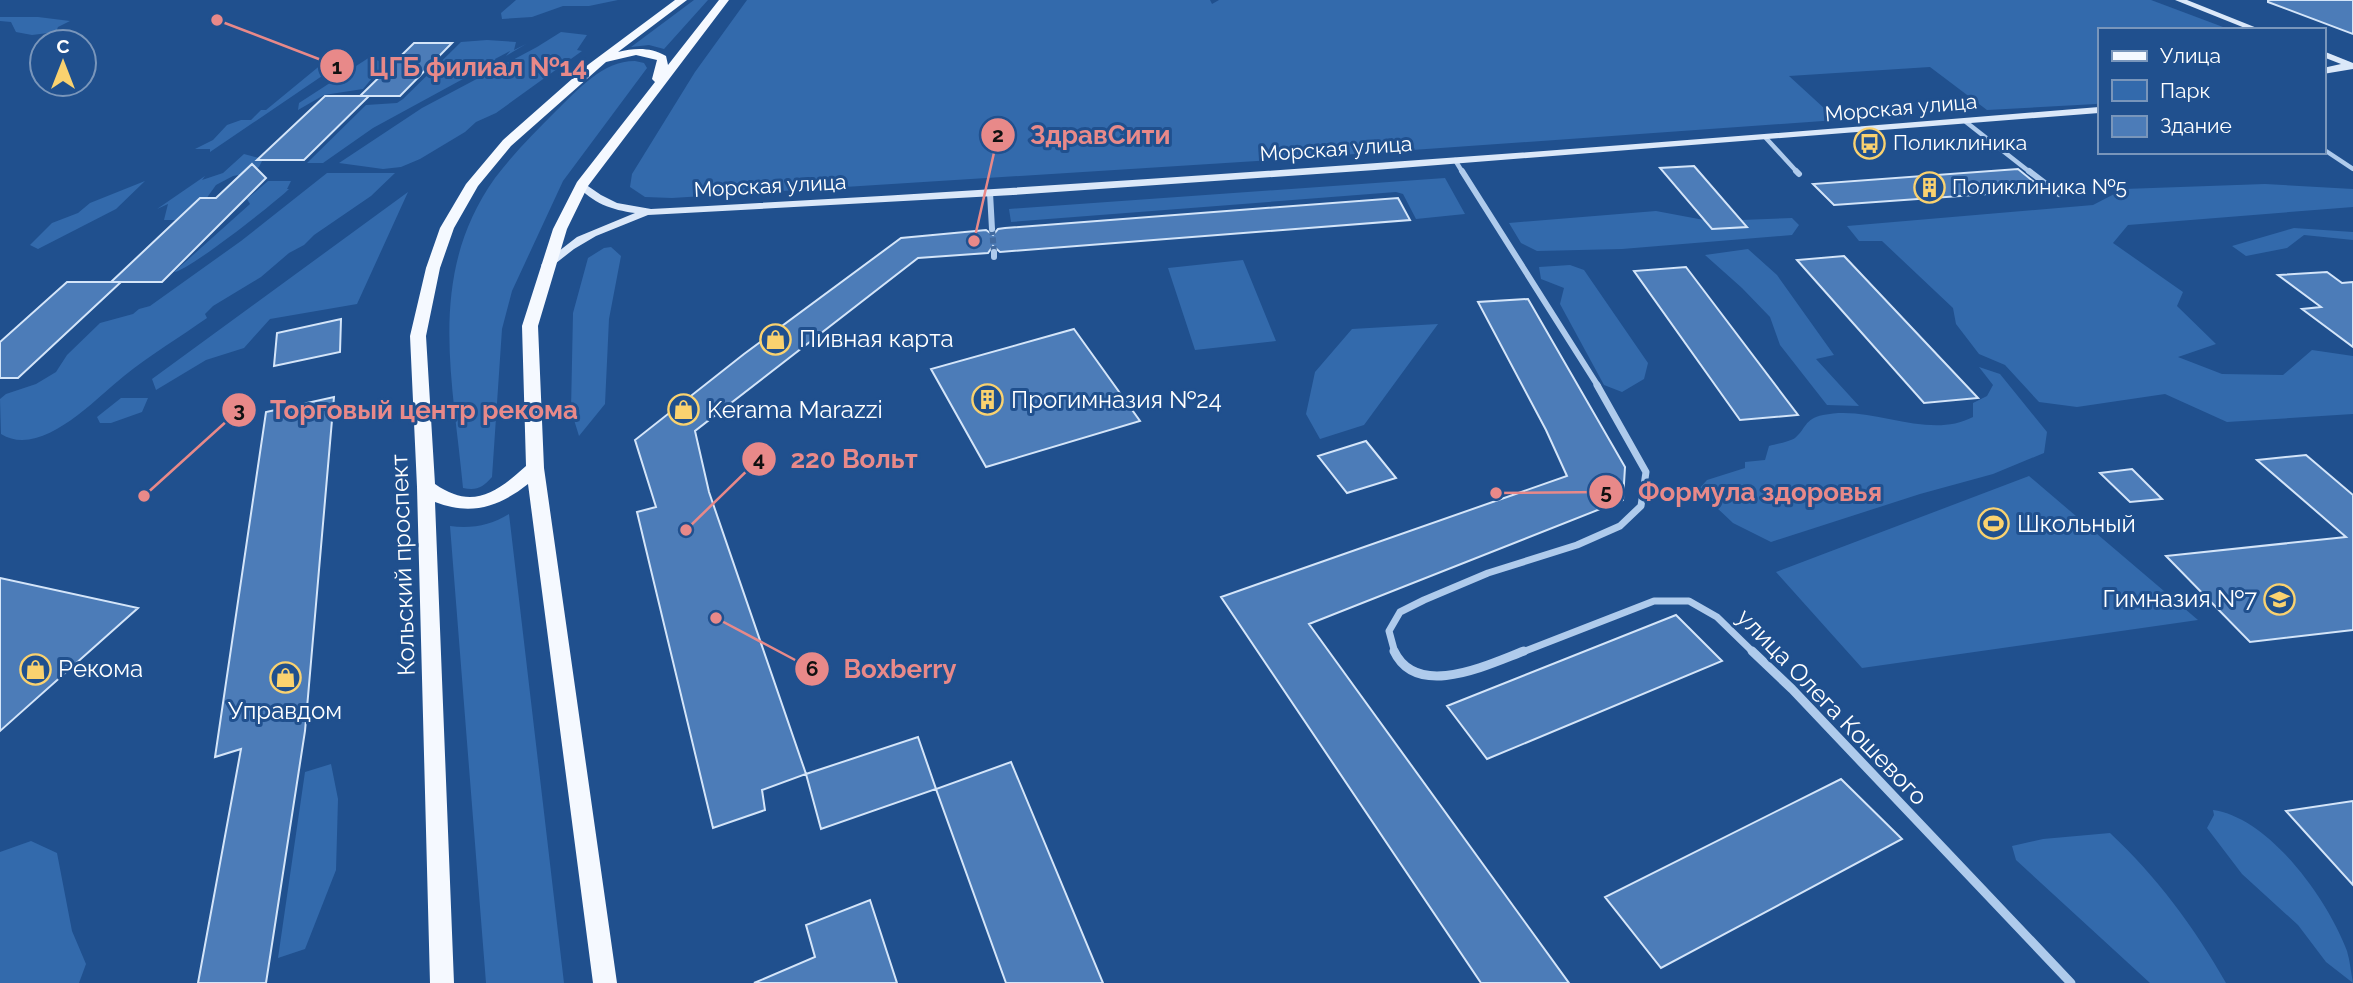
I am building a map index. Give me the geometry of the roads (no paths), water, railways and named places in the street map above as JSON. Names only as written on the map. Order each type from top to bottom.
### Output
[{"type":"main road","name":"Кольский проспект","points":[[442,983],[426,487],[418,336],[433,268],[447,228],[472,184],[507,143],[593,66],[682,0]]},
{"type":"main road","points":[[605,983],[534,468],[530,326],[560,229],[582,185],[656,85],[724,0]]},
{"type":"main road","points":[[593,66],[622,55],[655,53],[662,58],[663,64],[656,85]]},
{"type":"main road","points":[[426,487],[439,498],[453,504],[470,505],[495,499],[517,485],[534,468]]},
{"type":"street","points":[[2179,0],[2253,28]]},
{"type":"street","points":[[2325,55],[2352,65]]},
{"type":"street","points":[[2325,71],[2352,65]]},
{"type":"street","name":"Морская улица","points":[[582,185],[596,200],[621,209],[651,212],[990,193],[2098,110]]},
{"type":"street","points":[[1966,121],[2059,194]]},
{"type":"street","points":[[1765,137],[1798,174]]},
{"type":"street","points":[[2325,150],[2353,169]]},
{"type":"street","name":"улица Олега Кошевого","points":[[1455,160],[1520,259],[1628,436],[1646,472],[1641,506],[1620,526],[1577,545],[1488,573],[1400,612],[1389,631],[1397,657],[1419,675],[1449,676],[1478,670],[1654,601],[1689,601],[1717,617],[1792,689],[2071,983]]},
{"type":"street","points":[[990,193],[992,229]]},
{"type":"street","points":[[547,265],[576,240],[595,230],[651,212]]},
{"type":"tunnel","points":[[992,229],[994,252]]},
{"type":"place","name":"ЦГБ филиал №14","points":[[217,20]]},
{"type":"place","name":"Поликлиника","points":[[1870,143]]},
{"type":"place","name":"Поликлиника №5","points":[[1929,187]]},
{"type":"place","name":"ЗдравСити","points":[[974,241]]},
{"type":"place","name":"Пивная карта","points":[[776,339]]},
{"type":"place","name":"Прогимназия №24","points":[[988,400]]},
{"type":"place","name":"Kerama Marazzi","points":[[684,410]]},
{"type":"place","name":"Формула здоровья","points":[[1496,493]]},
{"type":"place","name":"Торговый центр рекома","points":[[144,496]]},
{"type":"place","name":"Школьный","points":[[1994,524]]},
{"type":"place","name":"220 Вольт","points":[[686,530]]},
{"type":"place","name":"Гимназия №7","points":[[2280,599]]},
{"type":"place","name":"Boxberry","points":[[716,618]]},
{"type":"place","name":"Рекома","points":[[35,669]]},
{"type":"place","name":"Управдом","points":[[285,677]]}]
